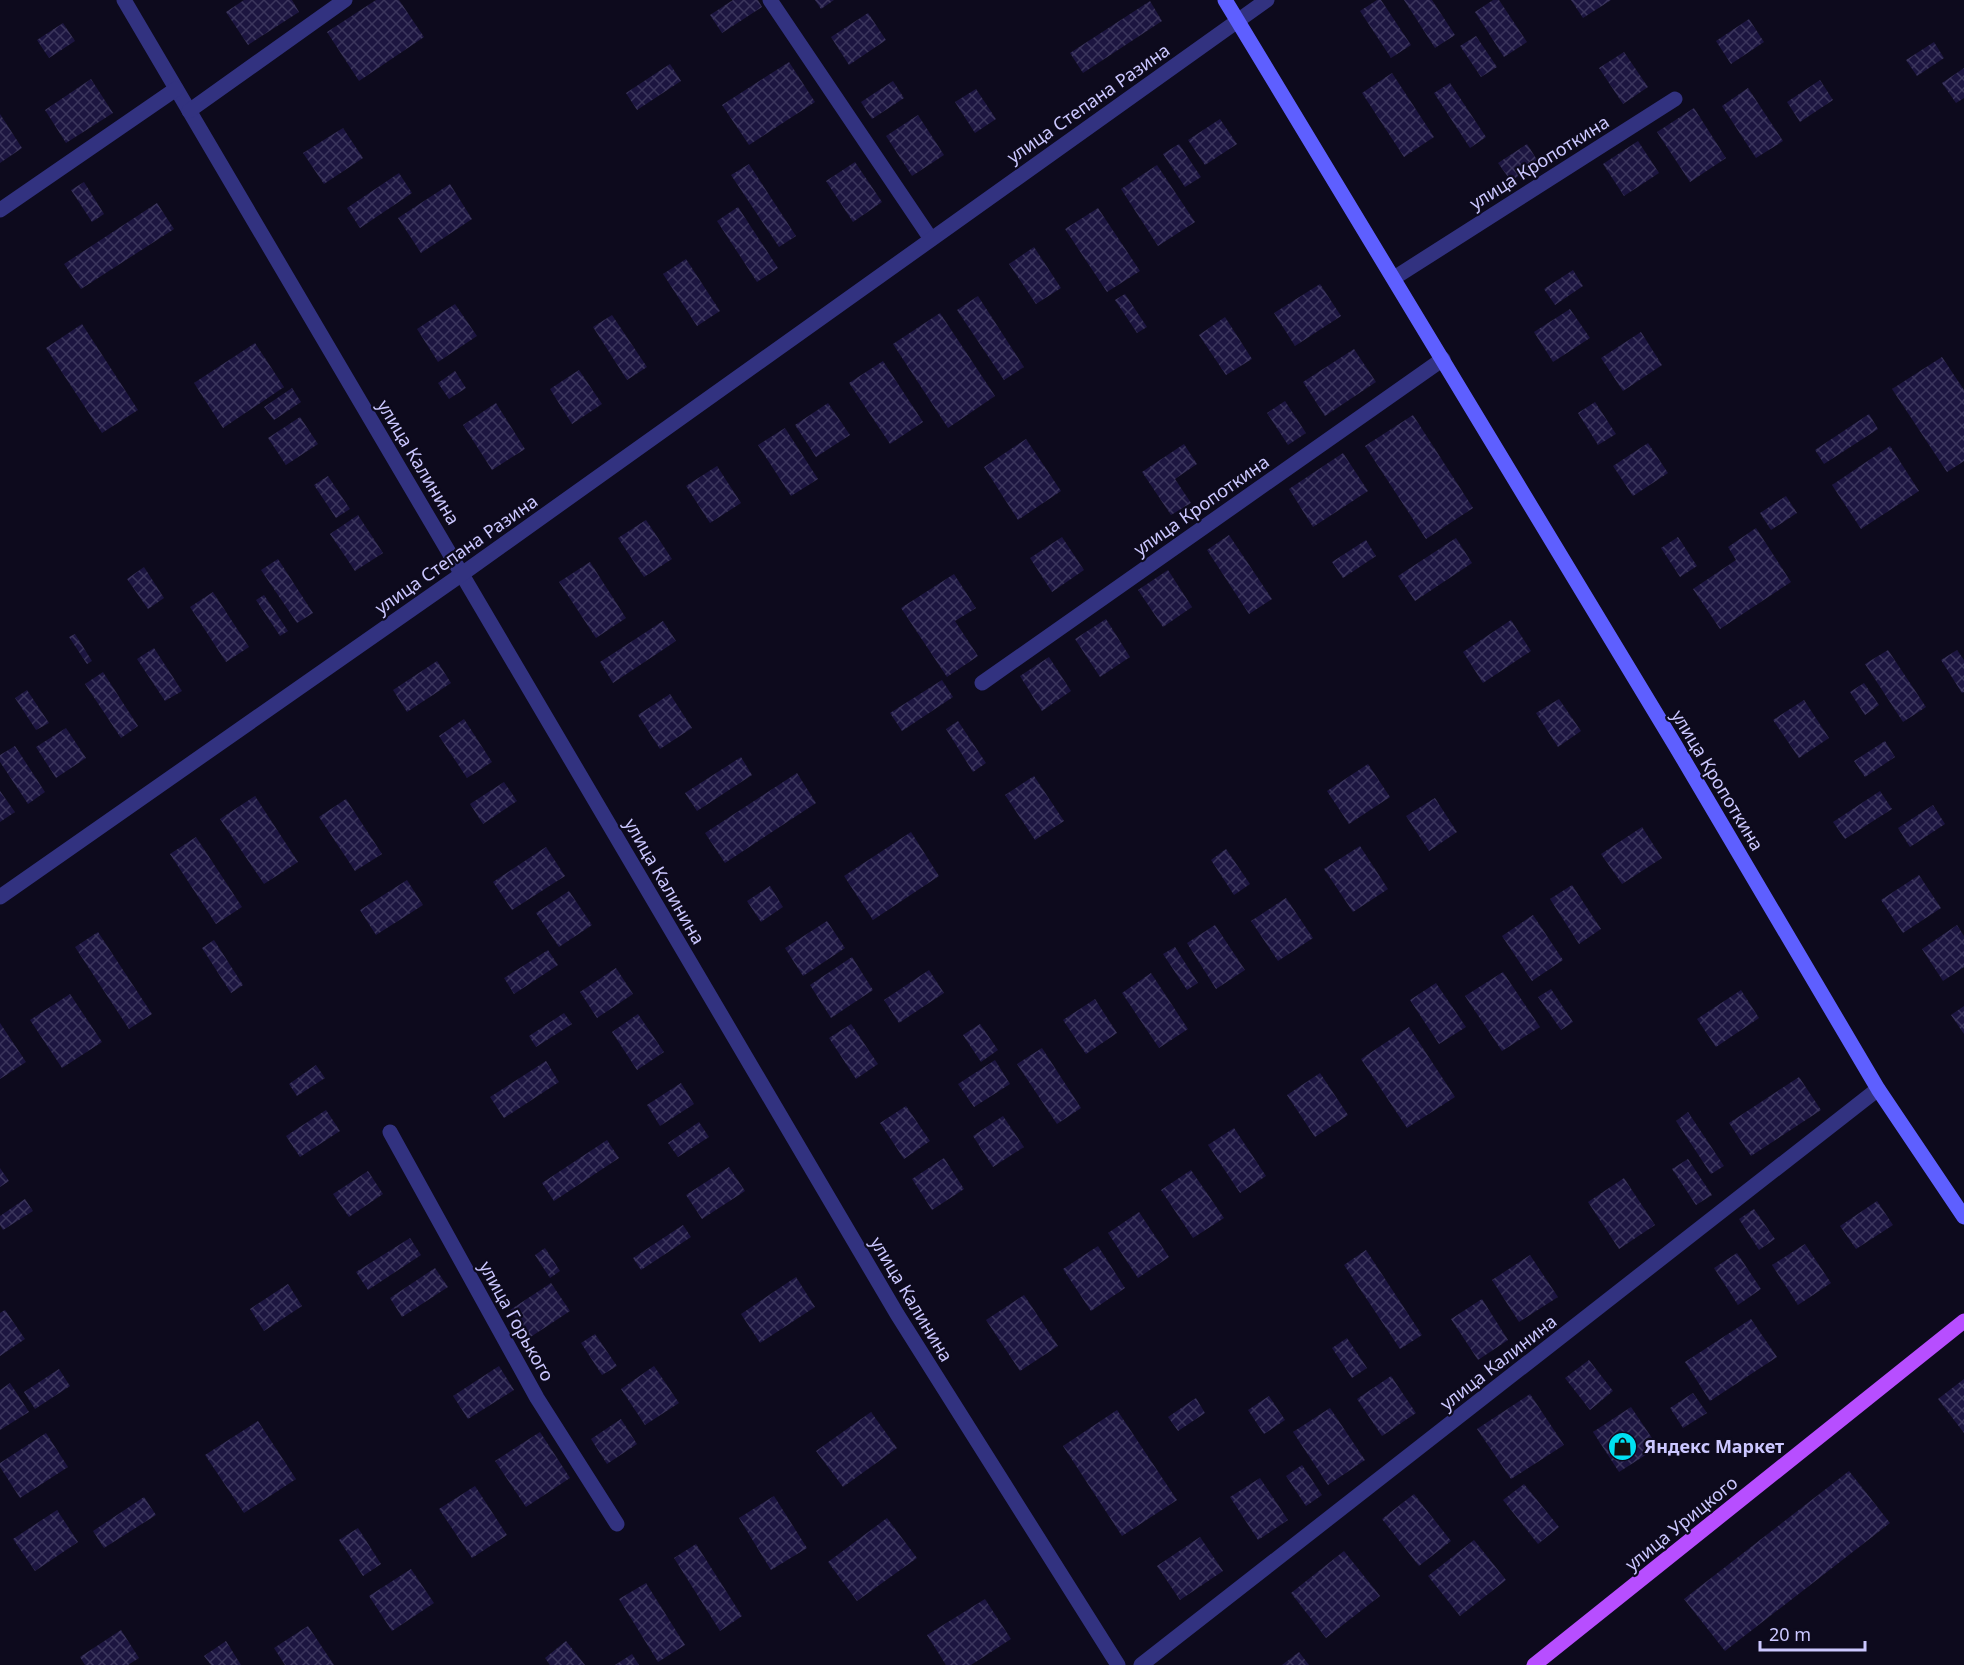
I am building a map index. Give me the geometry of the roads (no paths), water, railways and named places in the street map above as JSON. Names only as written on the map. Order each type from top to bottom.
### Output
[{"type":"main road","name":"улица Кропоткина","points":[[1225,0],[1675,745],[1878,1089],[1964,1217]]},
{"type":"main road","name":"улица Урицкого","points":[[1534,1665],[1964,1321]]},
{"type":"street","name":"улица Калинина","points":[[124,0],[897,1314],[1118,1665]]},
{"type":"street","points":[[189,111],[345,0]]},
{"type":"street","points":[[770,0],[931,239]]},
{"type":"street","name":"улица Степана Разина","points":[[0,897],[462,574],[1267,0]]},
{"type":"street","points":[[0,210],[176,89]]},
{"type":"street","name":"улица Кропоткина","points":[[1394,278],[1676,99]]},
{"type":"street","name":"улица Кропоткина","points":[[982,683],[1443,359]]},
{"type":"street","name":"улица Калинина","points":[[1142,1665],[1878,1089]]},
{"type":"street","name":"улица Горького","points":[[390,1132],[537,1398],[617,1524]]},
{"type":"place","name":"Яндекс Маркет","points":[[1623,1446]]}]
